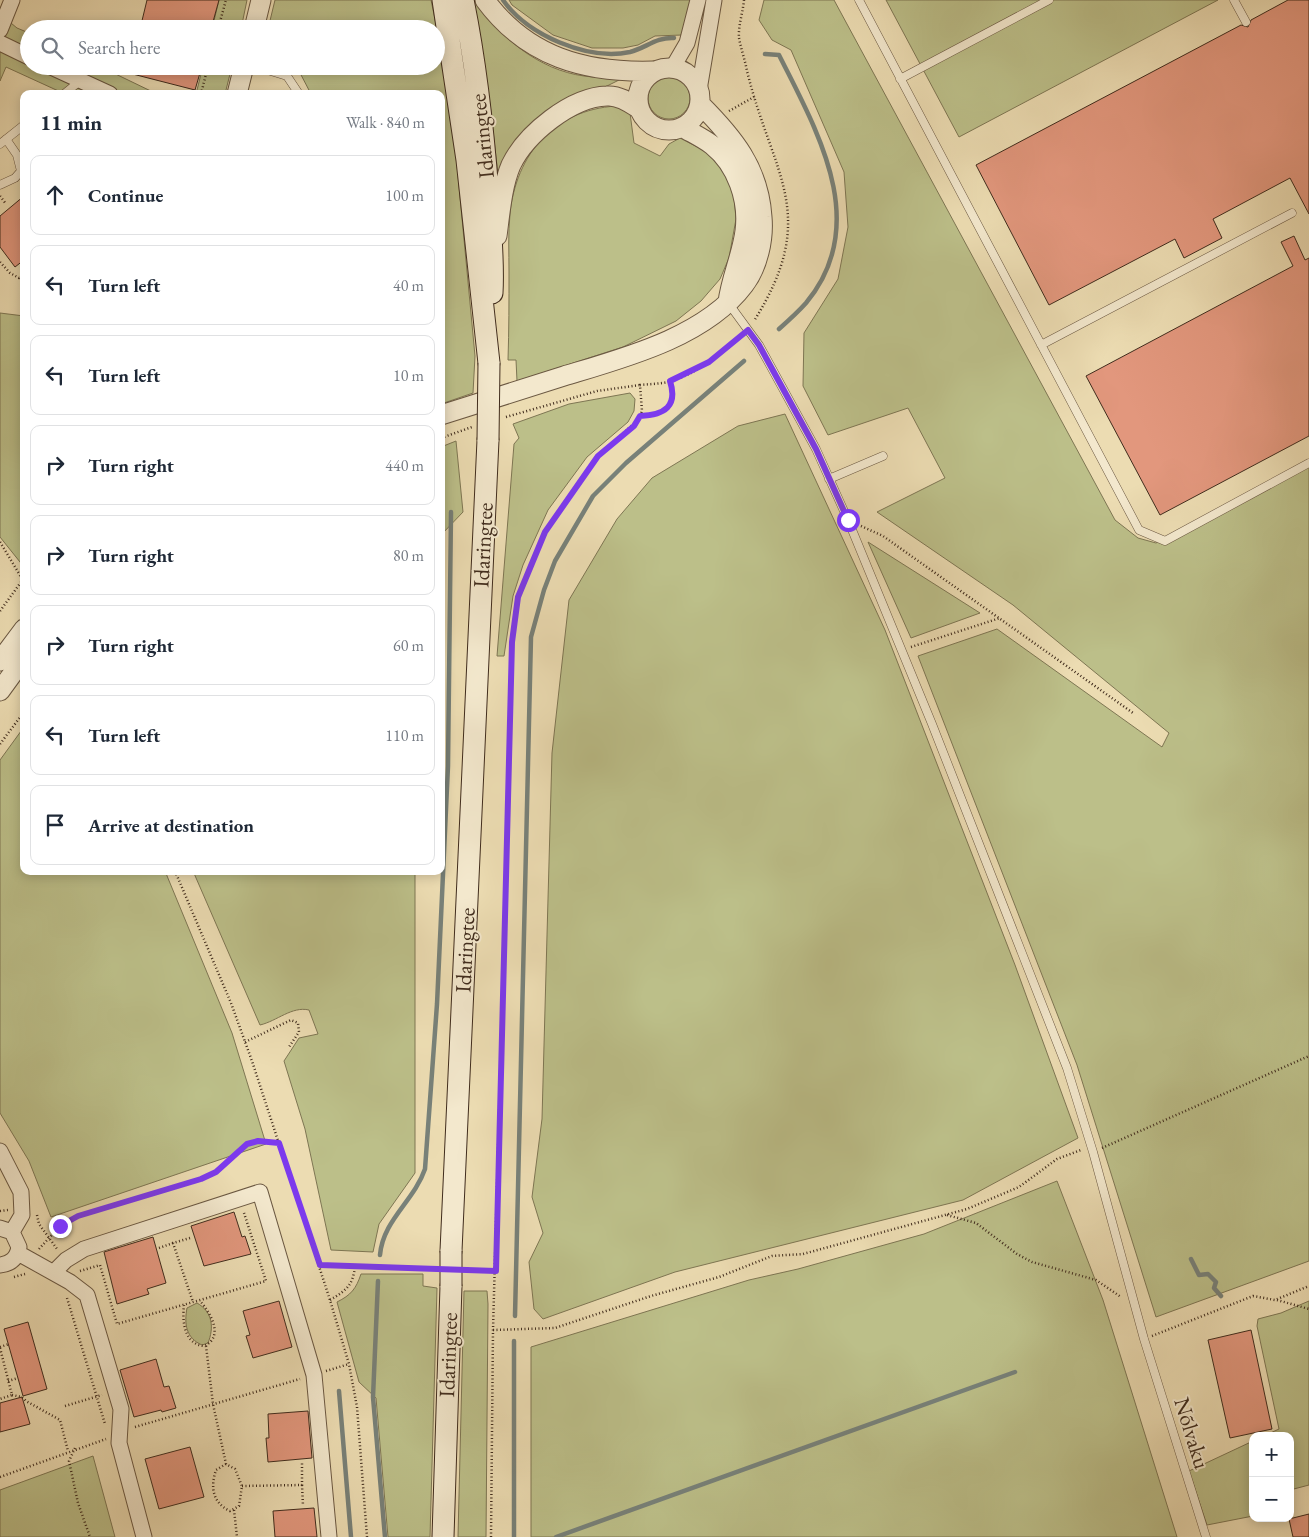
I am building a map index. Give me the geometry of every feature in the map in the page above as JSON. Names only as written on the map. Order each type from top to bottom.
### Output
[{"type":"main road","name":"Idaringtee","points":[[443,0],[467,160],[489,363]]},
{"type":"main road","name":"Idaringtee","points":[[443,1537],[451,1251],[481,433],[489,363],[493,267],[483,139],[472,45],[463,0]]},
{"type":"street","points":[[0,30],[12,0]]},
{"type":"street","points":[[256,20],[262,0]]},
{"type":"street","points":[[445,414],[629,356],[675,337],[728,302],[745,284],[755,262],[763,232],[761,204],[753,172],[744,154],[700,97],[691,76],[682,70],[672,67],[662,67],[653,71],[632,72],[570,63],[533,46],[497,16],[485,0]]},
{"type":"street","points":[[672,67],[687,43],[698,0]]},
{"type":"street","points":[[493,267],[500,212],[511,166],[534,133],[566,110],[607,96],[624,99],[638,108],[647,121],[661,129],[672,130],[682,128],[691,122],[700,97],[714,0]]},
{"type":"street","points":[[0,43],[20,53]]},
{"type":"street","points":[[638,108],[637,97],[639,87],[653,71]]},
{"type":"street","points":[[68,75],[101,90]]},
{"type":"street","points":[[238,90],[242,75]]},
{"type":"street","points":[[682,128],[712,146],[728,162],[743,191],[745,230],[731,279],[728,302]]},
{"type":"street","points":[[0,661],[20,634]]},
{"type":"street","points":[[0,690],[20,663]]},
{"type":"street","points":[[0,1151],[22,1192],[22,1215],[6,1230],[18,1241],[18,1253],[11,1262],[2,1268]]},
{"type":"street","points":[[54,1272],[66,1260],[84,1249],[260,1192],[314,1375],[329,1537]]},
{"type":"street","points":[[18,1253],[71,1282],[87,1295],[122,1409],[114,1436],[119,1443],[144,1537]]},
{"type":"lane","points":[[859,0],[1139,530],[1166,541],[1309,463]]},
{"type":"lane","points":[[900,79],[1049,0]]},
{"type":"lane","points":[[1234,0],[1246,22]]},
{"type":"lane","points":[[284,75],[287,76],[296,90]]},
{"type":"lane","points":[[69,90],[80,81]]},
{"type":"lane","points":[[20,128],[3,141],[17,155],[20,167]]},
{"type":"lane","points":[[0,185],[15,178],[20,172]]},
{"type":"lane","points":[[1041,345],[1292,213]]},
{"type":"lane","name":"Nõlvaku","points":[[728,302],[764,353],[829,478],[848,520],[902,650],[1066,1068],[1092,1149],[1144,1339],[1206,1537]]},
{"type":"lane","points":[[829,478],[883,456]]},
{"type":"path","points":[[220,20],[226,0]]},
{"type":"path","points":[[500,418],[597,391],[670,381],[709,362],[748,330],[772,293],[783,265],[789,237],[786,190],[754,97],[739,36],[744,0]]},
{"type":"path","points":[[202,90],[206,75]]},
{"type":"path","points":[[718,121],[743,102],[754,97]]},
{"type":"path","points":[[0,196],[6,204]]},
{"type":"path","points":[[0,262],[15,277],[20,277]]},
{"type":"path","points":[[640,416],[660,412],[669,406],[673,400],[674,392],[670,381]]},
{"type":"path","points":[[491,1537],[493,1330],[512,642],[518,597],[545,532],[598,456],[634,426],[640,416],[640,384]]},
{"type":"path","points":[[445,438],[481,433]]},
{"type":"path","points":[[848,520],[883,536],[1133,713]]},
{"type":"path","points":[[0,542],[20,575]]},
{"type":"path","points":[[0,611],[20,584]]},
{"type":"path","points":[[902,650],[1000,618]]},
{"type":"path","points":[[0,744],[20,717]]},
{"type":"path","points":[[177,875],[245,1042],[320,1265],[349,1364],[357,1407],[367,1537]]},
{"type":"path","points":[[245,1042],[292,1020],[298,1024],[299,1032],[289,1047]]},
{"type":"path","points":[[493,1330],[555,1328],[651,1296],[719,1277],[772,1256],[803,1254],[946,1214],[1002,1196],[1036,1176],[1057,1158],[1092,1149],[1309,1056]]},
{"type":"path","points":[[48,1238],[60,1226],[78,1216],[201,1179],[216,1172],[247,1144],[258,1141],[279,1143]]},
{"type":"path","points":[[114,1436],[97,1396],[71,1282],[100,1265],[117,1324],[266,1282],[240,1199]]},
{"type":"path","points":[[37,1208],[39,1224],[66,1260]]},
{"type":"path","points":[[946,1214],[976,1224],[1017,1254],[1032,1262],[1096,1280],[1135,1308]]},
{"type":"path","points":[[159,1248],[190,1238]]},
{"type":"path","points":[[174,1243],[193,1302]]},
{"type":"path","points":[[320,1265],[437,1268]]},
{"type":"path","points":[[330,1300],[350,1287],[354,1278],[355,1266]]},
{"type":"path","points":[[2,1268],[20,1277],[28,1272]]},
{"type":"path","points":[[467,1269],[496,1271]]},
{"type":"path","points":[[1275,1300],[1309,1286]]},
{"type":"path","points":[[1144,1339],[1253,1296],[1309,1309]]},
{"type":"path","points":[[199,1300],[210,1312],[214,1323],[212,1338],[206,1346],[213,1404],[226,1464],[235,1469],[242,1486],[242,1498],[239,1506],[230,1511],[220,1505],[213,1492],[216,1470],[226,1464]]},
{"type":"path","points":[[184,1305],[183,1315],[187,1333],[194,1343],[206,1346]]},
{"type":"path","points":[[9,1344],[0,1347],[12,1395]]},
{"type":"path","points":[[0,1476],[130,1429],[349,1364]]},
{"type":"path","points":[[8,1380],[18,1378]]},
{"type":"path","points":[[65,1406],[115,1390]]},
{"type":"path","points":[[0,1399],[6,1399],[12,1395],[22,1397],[60,1420],[68,1451]]},
{"type":"path","points":[[75,1448],[70,1461],[78,1503],[90,1537]]},
{"type":"path","points":[[302,1462],[303,1506]]},
{"type":"path","points":[[242,1486],[302,1485]]},
{"type":"path","points":[[234,1510],[237,1537]]},
{"type":"green space","points":[[219,0],[247,0],[243,20],[214,20]]},
{"type":"green space","points":[[275,0],[431,0],[435,20],[270,20]]},
{"type":"green space","points":[[472,0],[475,0],[508,39],[522,50],[551,67],[567,73],[584,76],[623,78],[535,122],[518,140],[498,175],[490,104]]},
{"type":"green space","points":[[509,0],[692,0],[682,35],[655,36],[638,45],[623,48],[592,48],[553,35],[512,5]]},
{"type":"green space","points":[[764,0],[834,0],[1115,520],[1138,538],[1156,543],[1309,467],[1309,1261],[1156,1317],[1077,1065],[918,656],[997,629],[1162,747],[1169,733],[1013,605],[877,512],[945,478],[908,408],[828,435],[803,386],[804,333],[838,279],[848,227],[844,172],[791,50],[772,40],[759,20]]},
{"type":"green space","points":[[886,0],[1218,0],[959,137]]},
{"type":"green space","points":[[0,14],[20,29],[20,73],[6,67],[0,81]]},
{"type":"green space","points":[[445,67],[450,91],[475,356],[473,393],[445,403],[445,90],[309,90],[301,75],[445,75]]},
{"type":"green space","points":[[23,75],[118,75],[149,90],[56,90]]},
{"type":"green space","points":[[201,75],[230,75],[226,90],[197,90]]},
{"type":"green space","points":[[669,77],[684,83],[690,98],[684,113],[669,119],[654,113],[648,98],[654,83]]},
{"type":"green space","points":[[616,106],[630,113],[634,143],[660,156],[669,144],[680,138],[713,155],[733,187],[736,219],[729,258],[720,279],[701,301],[676,321],[623,347],[517,381],[516,360],[508,360],[509,236],[510,214],[520,172],[542,139],[557,126],[574,116],[594,109]]},
{"type":"green space","points":[[0,313],[20,316],[20,562],[0,537]]},
{"type":"green space","points":[[630,393],[635,399],[634,411],[628,422],[587,457],[548,510],[523,565],[513,596],[504,656],[497,656],[514,444],[519,438],[513,424],[569,404]]},
{"type":"green space","points":[[785,414],[885,630],[1015,965],[1078,1138],[963,1200],[675,1272],[543,1319],[534,1309],[529,1262],[543,1233],[532,1197],[542,1119],[552,753],[569,600],[617,519],[652,478],[738,426]]},
{"type":"green space","points":[[456,441],[463,512],[445,531],[445,445]]},
{"type":"green space","points":[[868,542],[980,613],[911,638]]},
{"type":"green space","points":[[20,732],[20,875],[167,875],[232,1033],[266,1144],[51,1217],[29,1161],[0,1113],[0,760]]},
{"type":"green space","points":[[195,875],[415,875],[415,1173],[379,1224],[373,1252],[331,1250],[305,1129],[284,1061],[299,1038],[318,1034],[309,1010],[297,1010],[260,1025]]},
{"type":"green space","points":[[1057,1181],[1103,1300],[1177,1537],[531,1537],[531,1347],[749,1280],[798,1269],[924,1234]]},
{"type":"green space","points":[[361,1274],[423,1274],[423,1286],[437,1288],[430,1537],[388,1537],[376,1398],[359,1382],[337,1302],[352,1291]]},
{"type":"green space","points":[[464,1291],[487,1291],[486,1537],[458,1537]]},
{"type":"green space","points":[[1309,1301],[1309,1485],[1294,1489],[1294,1432],[1273,1432],[1279,1429],[1257,1326],[1258,1319],[1281,1313]]},
{"type":"green space","points":[[197,1303],[206,1311],[211,1321],[208,1343],[202,1345],[192,1339],[186,1325],[187,1308]]},
{"type":"green space","points":[[1249,1443],[1249,1517],[1207,1525],[1189,1471]]},
{"type":"green space","points":[[93,1456],[115,1537],[0,1537],[0,1490]]},
{"type":"building","points":[[147,0],[219,0],[213,20],[142,20]]},
{"type":"building","points":[[1288,0],[1309,0],[1309,214],[1290,178],[1213,219],[1222,238],[1184,258],[1175,239],[1049,305],[976,165],[1241,25],[1248,27],[1251,20]]},
{"type":"building","points":[[136,75],[199,75],[195,90]]},
{"type":"building","points":[[20,199],[20,263],[15,267],[0,247],[0,216]]},
{"type":"building","points":[[1294,236],[1305,260],[1309,258],[1309,436],[1160,515],[1086,376],[1293,266],[1281,242]]},
{"type":"building","points":[[234,1212],[242,1237],[245,1236],[251,1254],[204,1266],[191,1226]]},
{"type":"building","points":[[153,1237],[166,1283],[147,1289],[149,1294],[117,1304],[104,1252]]},
{"type":"building","points":[[279,1301],[292,1347],[253,1358],[246,1336],[250,1335],[243,1311]]},
{"type":"building","points":[[28,1322],[47,1389],[23,1396],[4,1329]]},
{"type":"building","points":[[1251,1330],[1272,1429],[1249,1432],[1249,1434],[1230,1438],[1208,1340]]},
{"type":"building","points":[[156,1359],[164,1387],[169,1386],[176,1408],[134,1417],[120,1370]]},
{"type":"building","points":[[22,1397],[30,1424],[0,1432],[0,1403]]},
{"type":"building","points":[[308,1411],[312,1458],[268,1462],[266,1438],[269,1438],[268,1414]]},
{"type":"building","points":[[190,1447],[204,1497],[159,1509],[145,1459]]},
{"type":"building","points":[[314,1508],[317,1537],[275,1537],[273,1511]]},
{"type":"building","points":[[1309,1514],[1309,1537],[1293,1537],[1290,1522],[1294,1522],[1294,1518]]},
{"type":"waterway","points":[[503,0],[527,24],[543,34],[578,49],[613,54],[630,52],[662,39],[674,38]]},
{"type":"waterway","points":[[765,54],[779,55],[809,115],[822,146],[832,178],[836,210],[835,242],[825,273],[806,303],[779,329]]},
{"type":"waterway","points":[[515,1316],[531,637],[544,590],[555,561],[593,496],[626,463],[744,361]]},
{"type":"waterway","points":[[445,831],[448,766],[451,512]]},
{"type":"waterway","points":[[380,1255],[387,1231],[414,1191],[425,1169],[437,1004],[443,875]]},
{"type":"waterway","points":[[1191,1259],[1199,1275],[1208,1274],[1216,1282],[1214,1288],[1221,1296]]},
{"type":"waterway","points":[[378,1281],[373,1397],[385,1537]]},
{"type":"waterway","points":[[514,1341],[514,1537]]},
{"type":"waterway","points":[[556,1537],[1015,1372]]},
{"type":"waterway","points":[[339,1391],[351,1537]]},
{"type":"route","points":[[60,1226],[78,1216],[107,1209],[163,1189],[201,1179],[216,1172],[247,1144],[258,1141],[279,1143],[320,1265],[398,1266],[496,1271],[512,642],[518,597],[545,532],[598,456],[634,426],[640,416],[660,412],[669,406],[673,400],[674,392],[670,381],[709,362],[725,351],[748,330],[759,345],[816,449],[848,520]]}]
